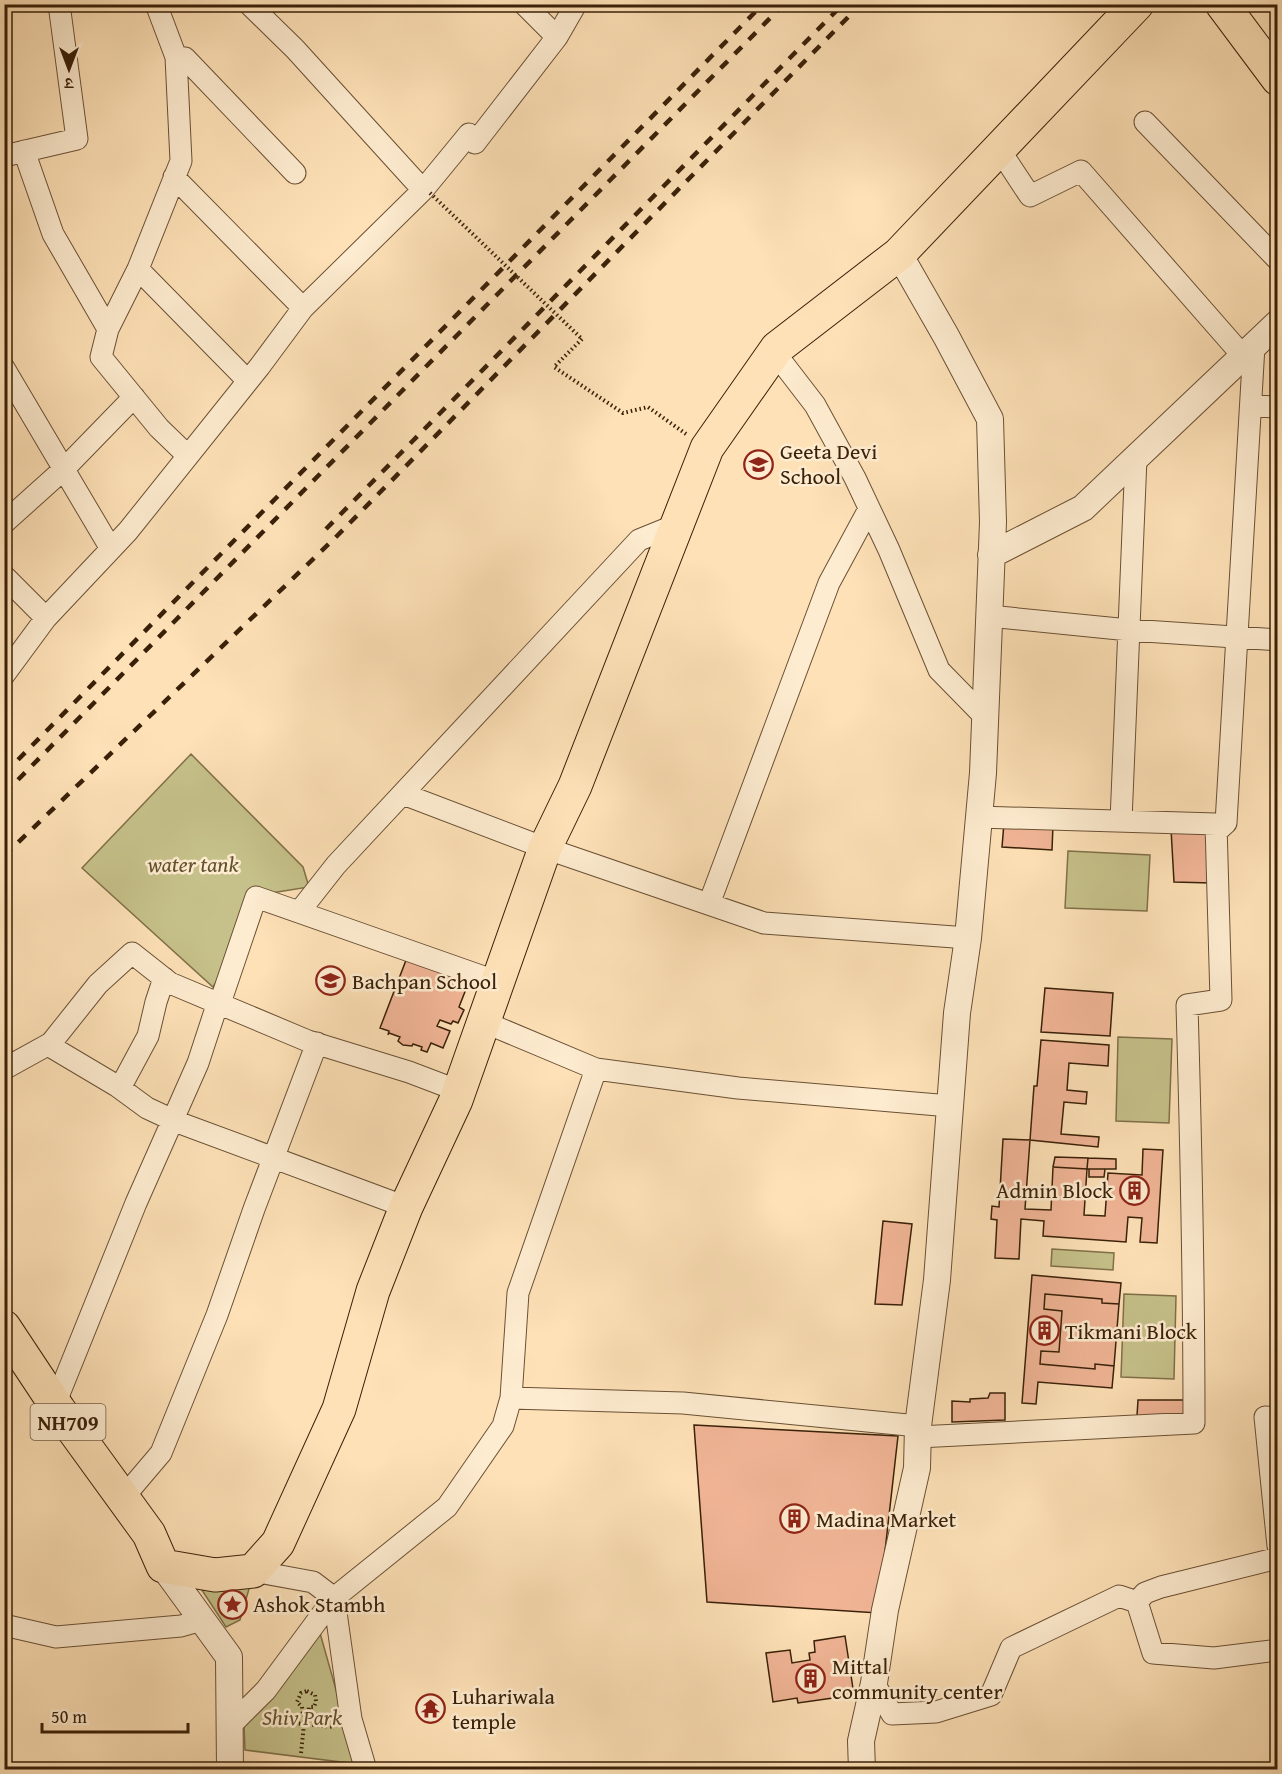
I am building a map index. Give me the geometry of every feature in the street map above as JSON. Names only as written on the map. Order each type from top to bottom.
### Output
[{"type":"main road","points":[[128,1507],[149,1534],[163,1566],[215,1575],[253,1571],[278,1543],[339,1409],[373,1291],[406,1207],[459,1091],[545,848],[575,786],[707,448],[777,348],[899,254],[1137,4]]},
{"type":"main road","points":[[1222,4],[1278,79]]},
{"type":"main road","name":"NH709","points":[[4,1327],[15,1361],[55,1404],[128,1507]]},
{"type":"street","points":[[59,4],[77,139],[14,154],[53,234],[108,329]]},
{"type":"street","points":[[156,4],[176,57],[181,161],[138,269],[108,329],[101,357],[159,428],[188,456]]},
{"type":"street","points":[[249,4],[295,49],[426,191]]},
{"type":"street","points":[[524,4],[557,37]]},
{"type":"street","points":[[4,675],[46,618],[128,531],[303,308],[426,191],[469,134],[474,143],[557,37],[576,4]]},
{"type":"street","points":[[176,57],[185,58],[296,173]]},
{"type":"street","points":[[1144,122],[1278,260]]},
{"type":"street","points":[[999,149],[1030,196],[1081,171],[1249,351],[1251,406],[1226,823],[1216,832]]},
{"type":"street","points":[[174,177],[303,308]]},
{"type":"street","points":[[862,1770],[861,1741],[874,1683],[885,1610],[917,1468],[918,1432],[937,1280],[957,1013],[968,938],[983,773],[993,522],[990,419],[899,254]]},
{"type":"street","points":[[138,269],[248,381]]},
{"type":"street","points":[[991,555],[1083,508],[1278,322]]},
{"type":"street","points":[[775,353],[815,405],[870,509],[939,670],[985,717]]},
{"type":"street","points":[[4,368],[111,549]]},
{"type":"street","points":[[4,523],[64,469],[134,397]]},
{"type":"street","points":[[1251,406],[1278,407]]},
{"type":"street","points":[[1121,821],[1136,458]]},
{"type":"street","points":[[709,904],[829,583],[870,509]]},
{"type":"street","points":[[299,912],[336,865],[639,540],[676,525]]},
{"type":"street","points":[[4,576],[46,618]]},
{"type":"street","points":[[989,616],[1129,630],[1278,640]]},
{"type":"street","points":[[403,794],[545,848],[764,923],[968,938]]},
{"type":"street","points":[[512,1398],[683,1403],[918,1432],[1194,1423],[1194,1284],[1190,1185],[1188,1005],[1221,1000],[1216,824],[978,817]]},
{"type":"street","points":[[55,1404],[136,1203],[198,1063],[256,897],[498,982]]},
{"type":"street","points":[[4,1069],[48,1045],[98,984],[132,953],[170,983],[317,1043],[410,1072],[459,1091]]},
{"type":"street","points":[[120,1088],[148,1036],[164,978]]},
{"type":"street","points":[[484,1022],[596,1069],[738,1088],[950,1106]]},
{"type":"street","points":[[128,1507],[161,1453],[217,1315],[317,1043]]},
{"type":"street","points":[[48,1045],[120,1088],[147,1108],[406,1207]]},
{"type":"street","points":[[235,1721],[266,1690],[334,1599],[447,1507],[503,1426],[512,1398],[518,1293],[596,1069]]},
{"type":"street","points":[[1278,1418],[1265,1418],[1278,1546]]},
{"type":"street","points":[[1137,1602],[1145,1593],[1161,1587],[1278,1558]]},
{"type":"street","points":[[163,1566],[229,1658],[235,1721],[230,1770]]},
{"type":"street","points":[[253,1571],[313,1582],[334,1599],[354,1728],[366,1770]]},
{"type":"street","points":[[874,1683],[892,1714],[936,1712],[991,1695],[1011,1648],[1119,1596],[1137,1602]]},
{"type":"street","points":[[1137,1602],[1153,1653],[1214,1658],[1278,1650]]},
{"type":"street","points":[[6,1621],[56,1637],[181,1626],[202,1620]]},
{"type":"path","points":[[426,191],[582,339],[554,368],[623,413],[648,407],[707,448]]},
{"type":"path","points":[[301,1753],[305,1715],[297,1702],[301,1693],[307,1691],[315,1695],[316,1701],[314,1707],[309,1707],[308,1715],[305,1715]]},
{"type":"path","points":[[235,1721],[354,1728]]},
{"type":"green space","name":"water tank","points":[[191,754],[303,867],[309,887],[265,894],[245,938],[213,987],[82,868]]},
{"type":"green space","points":[[1068,851],[1150,855],[1147,911],[1065,908]]},
{"type":"green space","points":[[1118,1037],[1172,1039],[1169,1123],[1116,1121]]},
{"type":"green space","points":[[1052,1249],[1114,1253],[1113,1270],[1051,1266]]},
{"type":"green space","points":[[1124,1294],[1176,1296],[1174,1379],[1121,1377]]},
{"type":"green space","points":[[251,1582],[240,1620],[226,1627],[198,1584]]},
{"type":"green space","name":"Shiv Park","points":[[320,1633],[357,1764],[245,1750],[244,1725]]},
{"type":"building","points":[[1004,823],[1053,825],[1052,850],[1002,847]]},
{"type":"building","points":[[1171,829],[1209,830],[1211,883],[1174,882]]},
{"type":"building","points":[[408,955],[470,979],[459,1007],[464,1010],[458,1023],[453,1021],[451,1024],[440,1020],[437,1026],[450,1031],[443,1048],[431,1043],[427,1052],[421,1050],[422,1047],[413,1044],[412,1046],[403,1045],[398,1041],[400,1037],[389,1033],[388,1035],[389,1031],[380,1028]]},
{"type":"building","points":[[1045,988],[1113,993],[1110,1036],[1041,1032]]},
{"type":"building","points":[[1041,1040],[1109,1045],[1108,1066],[1069,1063],[1067,1090],[1087,1092],[1086,1104],[1064,1102],[1061,1134],[1099,1137],[1098,1147],[1030,1140],[1034,1086],[1037,1086]]},
{"type":"building","name":"Admin Block","points":[[1003,1139],[1030,1140],[1025,1209],[1051,1210],[1053,1167],[1087,1169],[1084,1215],[1105,1216],[1108,1173],[1142,1175],[1143,1149],[1163,1150],[1157,1243],[1140,1242],[1142,1218],[1128,1217],[1126,1242],[1043,1236],[1044,1221],[1021,1219],[1019,1259],[995,1258],[997,1220],[991,1219],[992,1206],[999,1207]]},
{"type":"building","points":[[1055,1157],[1088,1158],[1087,1169],[1053,1167]]},
{"type":"building","points":[[1088,1158],[1116,1159],[1116,1169],[1087,1169]]},
{"type":"building","points":[[1089,1169],[1105,1169],[1104,1177],[1089,1177]]},
{"type":"building","points":[[883,1221],[912,1224],[902,1305],[875,1304]]},
{"type":"building","name":"Tikmani Block","points":[[1032,1275],[1121,1283],[1119,1304],[1102,1303],[1102,1299],[1045,1294],[1044,1309],[1062,1311],[1059,1352],[1041,1351],[1040,1364],[1095,1369],[1095,1364],[1114,1366],[1112,1388],[1038,1382],[1036,1404],[1022,1403]]},
{"type":"building","points":[[1045,1294],[1102,1299],[1102,1303],[1119,1304],[1114,1366],[1095,1364],[1095,1369],[1040,1364],[1041,1351],[1059,1352],[1062,1311],[1044,1309]]},
{"type":"building","points":[[990,1393],[1005,1393],[1005,1420],[952,1422],[952,1401],[970,1402],[970,1399],[988,1398]]},
{"type":"building","points":[[1138,1400],[1185,1400],[1185,1415],[1137,1416]]},
{"type":"building","name":"Madina Market","points":[[694,1425],[898,1436],[878,1613],[707,1602]]},
{"type":"building","name":"Mittal community center","points":[[845,1636],[854,1695],[798,1703],[797,1698],[773,1702],[766,1653],[790,1650],[792,1663],[810,1660],[809,1653],[815,1652],[814,1641]]},
{"type":"railway","points":[[4,774],[763,4]]},
{"type":"railway","points":[[4,794],[784,4]]},
{"type":"railway","points":[[326,529],[843,4]]},
{"type":"railway","points":[[4,856],[335,538],[861,4]]},
{"type":"place","name":"Geeta Devi School","points":[[759,464]]},
{"type":"place","name":"Bachpan School","points":[[331,981]]},
{"type":"place","name":"Admin Block","points":[[1134,1190]]},
{"type":"place","name":"Tikmani Block","points":[[1044,1331]]},
{"type":"place","name":"Madina Market","points":[[795,1519]]},
{"type":"place","name":"Ashok Stambh","points":[[232,1604]]},
{"type":"place","name":"Mittal community center","points":[[811,1679]]},
{"type":"place","name":"Luhariwala temple","points":[[431,1709]]}]
